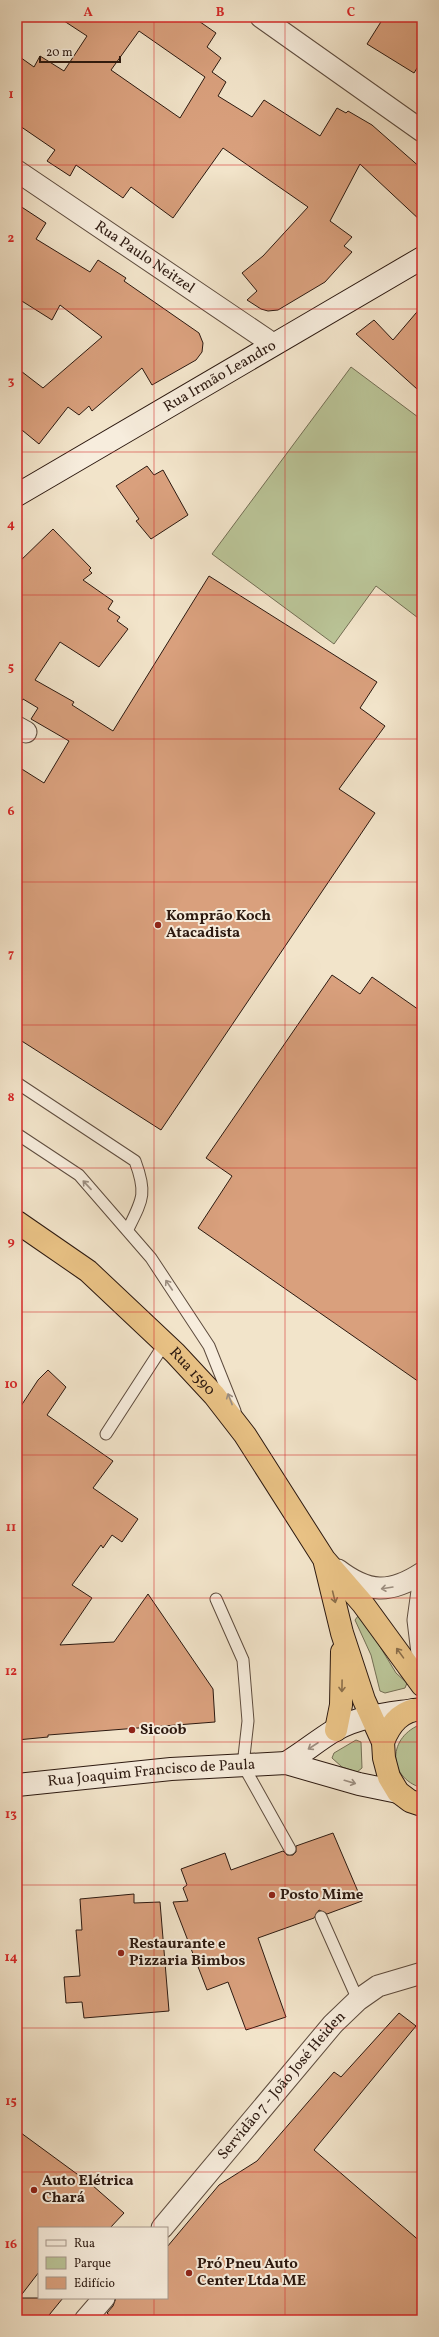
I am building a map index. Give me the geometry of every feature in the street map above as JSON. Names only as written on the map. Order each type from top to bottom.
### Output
[{"type":"highway","name":"Rua 1590","points":[[17,1222],[88,1271],[165,1343],[214,1395],[244,1436],[324,1560]]},
{"type":"highway","points":[[324,1560],[342,1633],[371,1717],[383,1742],[384,1758],[389,1777],[410,1800],[422,1820]]},
{"type":"highway","points":[[324,1560],[363,1604],[422,1685]]},
{"type":"highway","points":[[336,1730],[341,1705],[342,1633]]},
{"type":"highway","points":[[383,1742],[389,1727],[399,1716],[418,1709]]},
{"type":"street","points":[[262,17],[422,131]]},
{"type":"street","name":"Rua Paulo Neitzel","points":[[17,171],[273,344]]},
{"type":"street","name":"Rua Irmão Leandro","points":[[17,495],[422,258]]},
{"type":"street","points":[[324,1560],[351,1580],[367,1588],[379,1589],[400,1585],[422,1573]]},
{"type":"street","points":[[422,1591],[418,1620],[422,1654]]},
{"type":"street","points":[[286,1763],[336,1730],[371,1717],[418,1709]]},
{"type":"street","name":"Rua Joaquim Francisco de Paula","points":[[17,1785],[171,1768],[286,1763],[410,1800]]},
{"type":"street","name":"Servidão 7 - João José Heiden","points":[[163,2227],[332,2024],[358,2000],[378,1986],[422,1973]]},
{"type":"street","points":[[85,2320],[103,2299]]},
{"type":"lane","points":[[17,1083],[135,1161],[141,1178],[142,1201],[128,1229]]},
{"type":"lane","points":[[17,1134],[79,1175],[128,1229],[151,1258],[209,1346],[244,1436]]},
{"type":"lane","points":[[106,1434],[165,1343]]},
{"type":"lane","points":[[216,1599],[242,1660],[248,1721],[243,1765],[290,1849]]},
{"type":"lane","points":[[321,1917],[358,2000]]},
{"type":"green space","points":[[351,367],[422,420],[422,621],[376,586],[334,644],[212,554]]},
{"type":"green space","points":[[358,1616],[362,1617],[396,1673],[407,1683],[405,1688],[385,1693],[380,1691],[371,1655],[355,1620]]},
{"type":"green space","points":[[422,1724],[422,1788],[410,1783],[402,1775],[397,1766],[396,1756],[398,1747],[403,1738],[411,1730]]},
{"type":"green space","points":[[356,1740],[361,1742],[362,1768],[357,1772],[342,1767],[332,1758],[334,1753]]},
{"type":"building","points":[[58,17],[193,17],[216,33],[207,47],[221,58],[212,72],[226,82],[218,96],[252,117],[264,100],[320,136],[337,108],[346,113],[348,111],[372,125],[422,169],[422,222],[360,164],[330,221],[352,237],[344,246],[352,252],[325,282],[278,310],[268,311],[261,309],[247,300],[257,291],[242,273],[263,256],[308,207],[223,148],[173,218],[131,187],[123,198],[76,165],[70,176],[47,161],[55,150],[17,124],[17,55],[34,67],[40,56],[64,71],[87,36]],"holes":[[[139,31],[205,77],[180,118],[111,70]]]},
{"type":"building","points":[[384,17],[422,17],[422,60],[414,73],[367,44]]},
{"type":"building","points":[[17,204],[46,223],[36,239],[90,272],[98,260],[126,278],[124,281],[199,333],[203,343],[202,352],[196,360],[152,385],[142,368],[92,411],[89,406],[79,415],[68,407],[39,444],[17,426],[17,368],[43,388],[102,337],[60,305],[52,320],[17,298]]},
{"type":"building","points":[[422,306],[422,391],[417,389],[356,334],[374,320],[393,340]]},
{"type":"building","points":[[147,466],[154,475],[163,470],[188,515],[151,539],[136,521],[139,519],[116,486]]},
{"type":"building","name":"Komprão Koch Atacadista","points":[[53,529],[91,568],[89,570],[92,573],[83,580],[113,601],[108,609],[120,617],[117,621],[128,629],[99,667],[60,642],[35,680],[74,702],[72,705],[113,731],[209,576],[377,682],[360,708],[385,726],[339,789],[375,813],[161,1130],[17,1038],[17,766],[44,783],[69,741],[31,719],[38,708],[23,699],[17,707],[17,564]]},
{"type":"building","points":[[332,975],[360,994],[372,977],[422,1012],[422,1384],[198,1228],[232,1176],[206,1158]]},
{"type":"building","points":[[48,1370],[66,1387],[47,1415],[113,1461],[93,1488],[138,1519],[122,1542],[112,1535],[103,1548],[101,1545],[72,1585],[92,1598],[60,1645],[114,1642],[148,1594],[213,1689],[215,1722],[48,1735],[48,1737],[17,1740],[17,1412],[38,1380]]},
{"type":"building","name":"Posto Mime","points":[[333,1833],[362,1901],[327,1914],[319,1910],[314,1918],[258,1938],[286,2017],[246,2030],[228,1982],[207,1990],[173,1902],[188,1901],[183,1888],[187,1885],[181,1869],[225,1853],[231,1870],[283,1851],[287,1855],[293,1855],[296,1852],[296,1846]]},
{"type":"building","name":"Restaurante e Pizzaria Bimbos","points":[[134,1894],[134,1903],[160,1902],[169,2011],[84,2018],[82,2002],[66,2003],[64,1977],[80,1976],[76,1930],[82,1930],[80,1899]]},
{"type":"building","points":[[399,2013],[416,2026],[314,2150],[422,2243],[422,2320],[115,2320],[107,2313],[113,2306],[116,2299],[168,2299],[168,2246],[219,2185],[257,2161],[334,2072],[341,2077]]},
{"type":"building","points":[[17,2130],[92,2185],[124,2213],[111,2227],[38,2227],[38,2273],[19,2298],[62,2299],[45,2320],[17,2320]]},
{"type":"place","name":"Komprão Koch Atacadista","points":[[158,925]]},
{"type":"place","name":"Sicoob","points":[[132,1730]]},
{"type":"place","name":"Posto Mime","points":[[272,1895]]},
{"type":"place","name":"Restaurante e Pizzaria Bimbos","points":[[121,1953]]},
{"type":"place","name":"Auto Elétrica Chará","points":[[34,2190]]},
{"type":"place","name":"Pró Pneu Auto Center Ltda ME","points":[[189,2273]]}]
